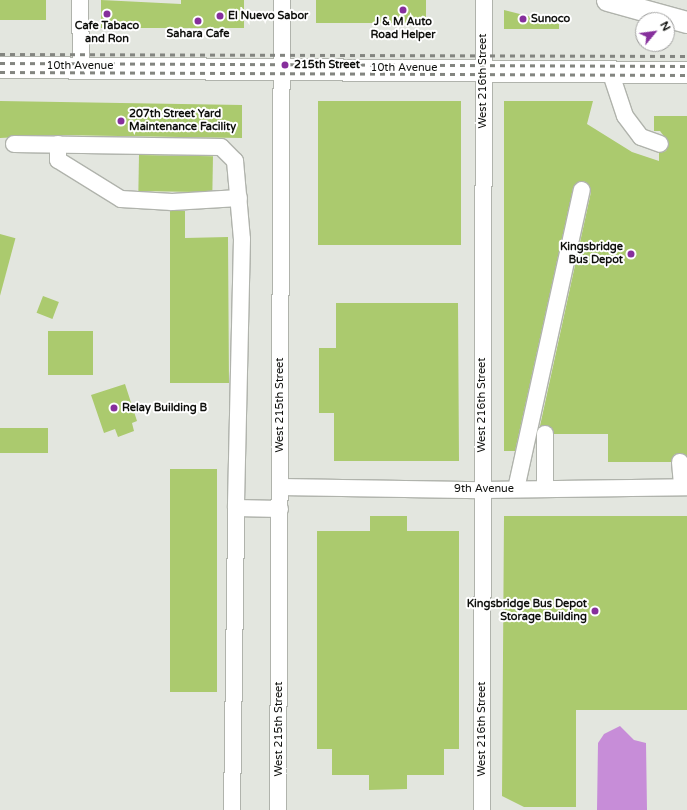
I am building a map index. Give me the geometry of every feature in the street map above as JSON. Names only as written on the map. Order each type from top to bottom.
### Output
[{"type":"main road","points":[[608,0],[635,13]]},
{"type":"main road","points":[[608,0],[687,22]]},
{"type":"main road","points":[[675,31],[687,36]]},
{"type":"main road","name":"10th Avenue","points":[[0,67],[81,66],[281,69],[483,68],[687,72]]},
{"type":"street","points":[[80,0],[81,66]]},
{"type":"street","name":"West 215th Street","points":[[278,810],[282,0]]},
{"type":"street","name":"West 216th Street","points":[[482,810],[484,0]]},
{"type":"street","points":[[610,71],[625,116],[641,137],[660,144]]},
{"type":"street","points":[[14,144],[221,147],[236,161],[242,239],[236,508],[232,810]]},
{"type":"street","points":[[58,144],[58,160],[121,199],[172,202],[239,198]]},
{"type":"street","points":[[516,489],[582,190]]},
{"type":"street","points":[[545,434],[545,489]]},
{"type":"street","points":[[680,462],[685,487]]},
{"type":"street","name":"9th Avenue","points":[[280,487],[482,490],[685,487]]},
{"type":"street","points":[[236,508],[280,509]]},
{"type":"shaded area","points":[[620,726],[634,740],[646,743],[647,810],[597,810],[598,743],[604,734]]},
{"type":"building","points":[[0,0],[46,0],[46,20],[0,20]]},
{"type":"building","points":[[101,0],[181,4],[181,0],[244,0],[244,28],[101,28]]},
{"type":"building","points":[[316,0],[426,0],[426,23],[316,23]]},
{"type":"building","points":[[504,10],[559,24],[559,29],[504,29]]},
{"type":"building","name":"207th Street Yard Maintenance Facility","points":[[0,101],[242,105],[242,138],[58,135],[0,138]]},
{"type":"building","points":[[318,101],[461,101],[461,245],[318,245]]},
{"type":"building","name":"Kingsbridge Bus Depot","points":[[504,101],[593,101],[587,124],[632,152],[659,161],[659,153],[666,151],[669,143],[660,131],[654,131],[654,116],[687,116],[687,456],[675,454],[671,462],[608,462],[608,434],[554,434],[549,426],[540,426],[591,192],[584,181],[573,188],[515,451],[504,451]]},
{"type":"building","points":[[139,155],[213,156],[212,192],[138,191]]},
{"type":"building","points":[[170,211],[185,211],[185,238],[228,237],[229,383],[170,383]]},
{"type":"building","points":[[0,234],[15,238],[0,296]]},
{"type":"building","points":[[43,296],[59,302],[52,319],[37,313]]},
{"type":"building","points":[[336,303],[458,303],[459,461],[334,461],[334,413],[319,413],[319,348],[336,348]]},
{"type":"building","points":[[48,331],[93,331],[93,375],[48,375]]},
{"type":"building","name":"Relay Building B","points":[[125,384],[137,421],[132,423],[134,431],[118,437],[115,429],[104,433],[91,395]]},
{"type":"building","points":[[0,428],[48,428],[48,453],[0,453]]},
{"type":"building","points":[[170,469],[217,469],[217,692],[170,692]]},
{"type":"building","points":[[370,516],[407,516],[407,531],[459,531],[459,749],[444,749],[444,775],[407,775],[407,789],[369,790],[369,775],[332,775],[332,749],[317,749],[317,531],[370,531]]},
{"type":"building","name":"Kingsbridge Bus Depot Storage Building","points":[[504,516],[687,516],[687,710],[576,710],[576,807],[524,807],[502,796]]},
{"type":"railway","points":[[0,54],[687,56]]},
{"type":"railway","points":[[0,63],[687,66]]},
{"type":"railway","points":[[0,72],[687,75]]},
{"type":"place","name":"J & M Auto Road Helper","points":[[403,10]]},
{"type":"place","name":"Cafe Tabaco and Ron","points":[[107,14]]},
{"type":"place","name":"El Nuevo Sabor","points":[[220,16]]},
{"type":"place","name":"Sunoco","points":[[523,19]]},
{"type":"place","name":"Sahara Cafe","points":[[198,21]]},
{"type":"place","name":"215th Street","points":[[285,65]]},
{"type":"place","name":"207th Street Yard Maintenance Facility","points":[[121,121]]},
{"type":"place","name":"Kingsbridge Bus Depot","points":[[631,254]]},
{"type":"place","name":"Relay Building B","points":[[114,408]]},
{"type":"place","name":"Kingsbridge Bus Depot Storage Building","points":[[595,611]]}]
